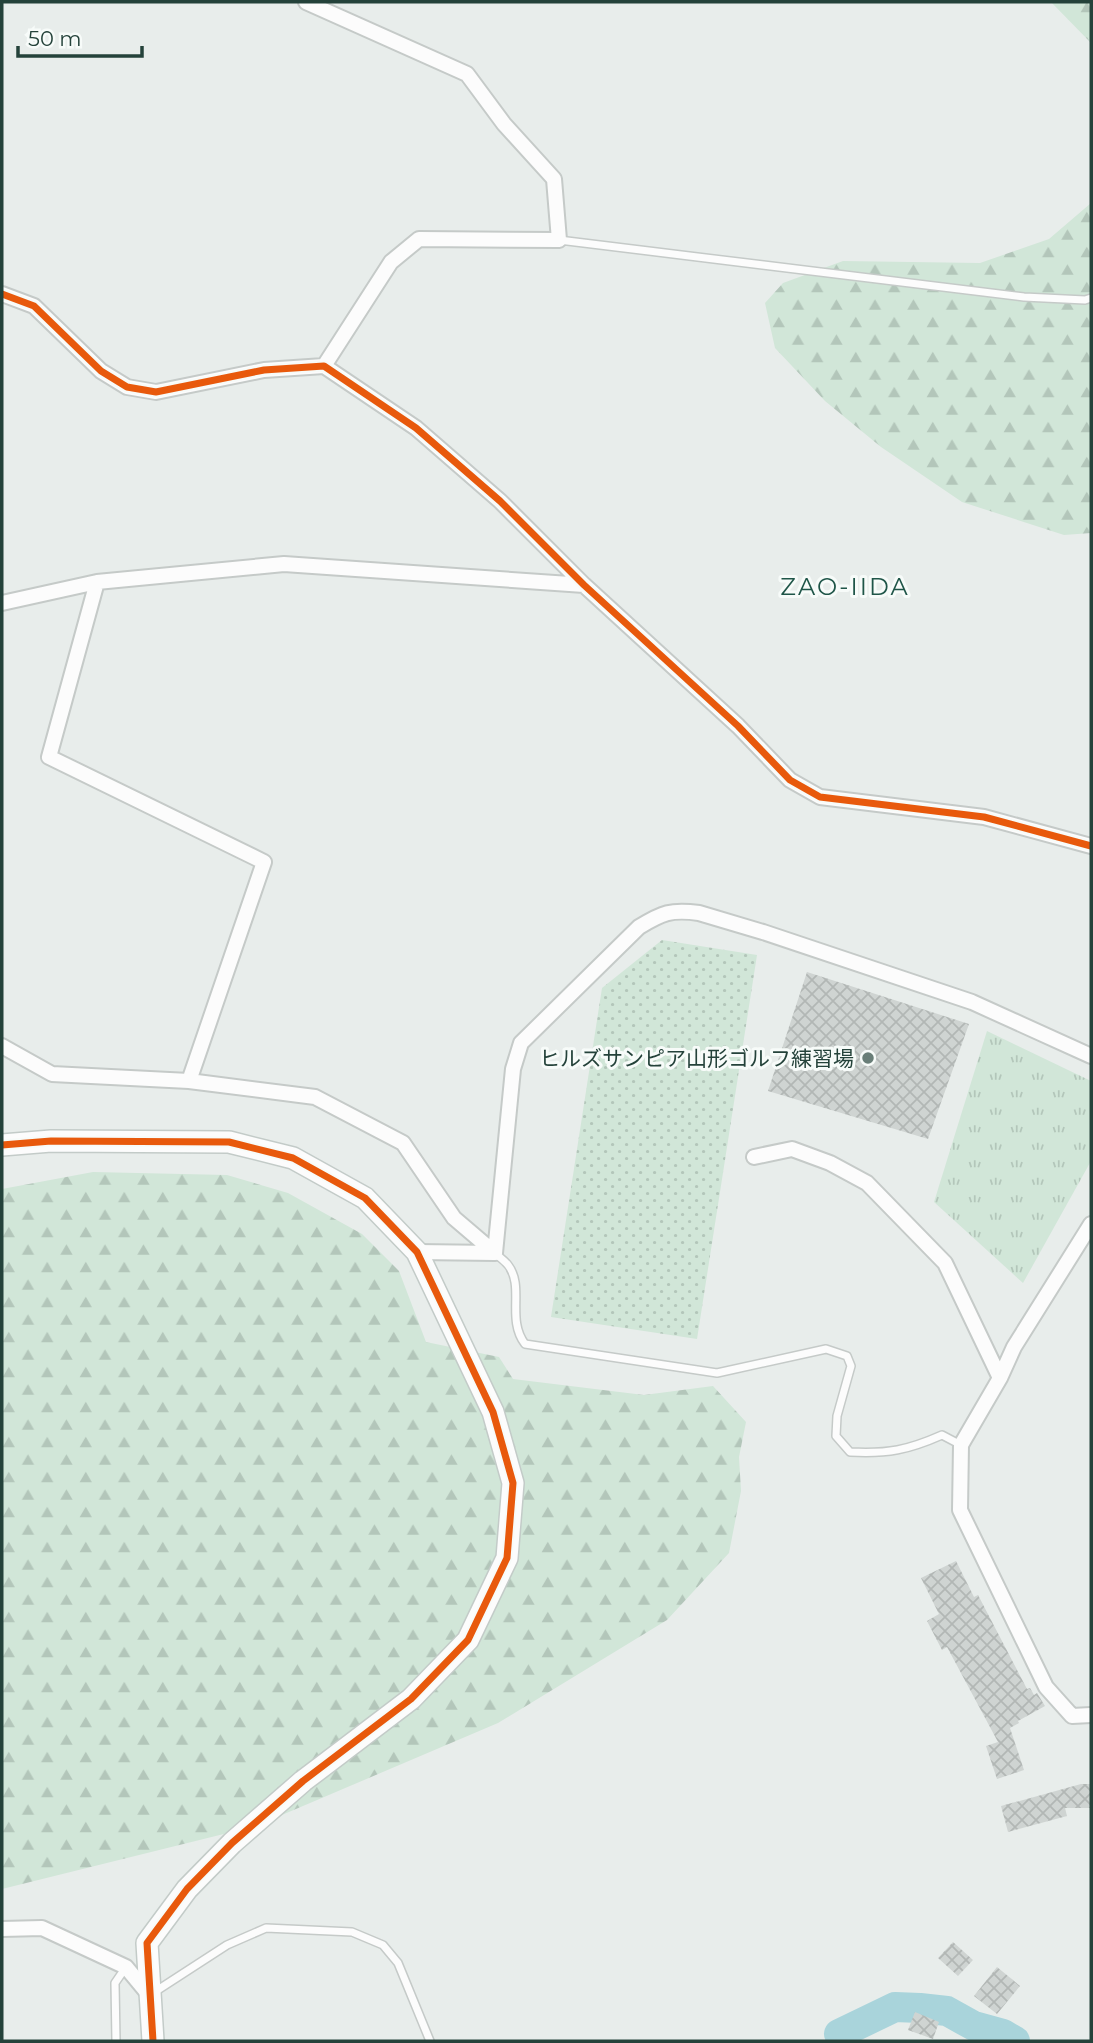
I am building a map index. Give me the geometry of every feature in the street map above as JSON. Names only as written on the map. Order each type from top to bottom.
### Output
[{"type":"street","points":[[306,2],[467,74],[504,124],[554,179],[559,240],[419,239],[391,262],[324,366]]},
{"type":"street","points":[[2,294],[34,306],[101,370],[127,387],[156,392],[264,370],[324,366],[416,428],[500,501],[584,586],[738,726],[790,779],[820,797],[984,817],[1091,846]]},
{"type":"street","points":[[2,603],[97,582],[284,564],[584,586]]},
{"type":"street","points":[[97,582],[49,757],[264,862],[189,1081]]},
{"type":"street","points":[[495,1253],[513,1069],[521,1043],[639,927],[661,913],[679,910],[699,913],[886,972],[972,1002],[1091,1056]]},
{"type":"street","points":[[2,1046],[52,1074],[189,1081],[315,1097],[403,1143],[454,1218],[495,1253]]},
{"type":"street","points":[[2,1145],[51,1141],[229,1142],[293,1158],[365,1198],[417,1252],[493,1412],[513,1483],[507,1558],[468,1640],[411,1699],[303,1781],[232,1843],[187,1889],[147,1943],[153,2041]]},
{"type":"street","points":[[754,1157],[792,1149],[830,1163],[867,1184],[945,1263],[1000,1378]]},
{"type":"street","points":[[1091,1224],[1014,1347],[1000,1378],[961,1445],[960,1510],[1046,1687],[1072,1716],[1091,1715]]},
{"type":"street","points":[[417,1252],[495,1253]]},
{"type":"street","points":[[2,1929],[42,1928],[126,1967],[150,1996]]},
{"type":"lane","points":[[559,240],[1024,297],[1091,298]]},
{"type":"lane","points":[[495,1253],[508,1265],[515,1278],[516,1333],[525,1344],[717,1373],[826,1349],[847,1356],[851,1366],[837,1416],[836,1436],[850,1452],[886,1454],[942,1435],[961,1445]]},
{"type":"lane","points":[[150,1996],[227,1945],[266,1927],[352,1931],[383,1945],[398,1962],[430,2041]]},
{"type":"lane","points":[[116,2041],[115,1983],[126,1967]]},
{"type":"green space","points":[[1051,2],[1091,2],[1091,43]]},
{"type":"green space","points":[[1091,203],[1091,533],[1064,535],[962,502],[881,447],[825,401],[775,348],[765,303],[783,283],[843,261],[980,263],[1049,239]]},
{"type":"green space","points":[[662,940],[757,955],[697,1339],[551,1317],[602,988]]},
{"type":"green space","points":[[987,1031],[1091,1081],[1091,1161],[1023,1283],[934,1202]]},
{"type":"green space","points":[[93,1172],[227,1175],[288,1193],[362,1234],[399,1271],[426,1342],[499,1357],[513,1379],[644,1395],[713,1386],[746,1422],[739,1457],[741,1491],[729,1553],[667,1620],[498,1723],[256,1826],[2,1889],[2,1189]]},
{"type":"building","name":"ヒルズサンピア山形ゴルフ練習場","points":[[807,972],[969,1024],[928,1139],[768,1091]]},
{"type":"building","points":[[956,1561],[974,1597],[978,1595],[1027,1689],[1030,1688],[1034,1695],[1037,1693],[1045,1706],[1010,1728],[1024,1770],[997,1779],[986,1746],[998,1742],[947,1647],[942,1650],[927,1621],[939,1614],[921,1578]]},
{"type":"building","points":[[1081,1784],[1091,1784],[1091,1808],[1065,1808],[1067,1816],[1008,1832],[1001,1806]]},
{"type":"building","points":[[953,1942],[973,1960],[958,1976],[938,1958]]},
{"type":"building","points":[[997,1967],[1020,1986],[997,2014],[974,1996]]},
{"type":"building","points":[[915,2012],[939,2022],[933,2039],[908,2030]]},
{"type":"waterway","points":[[839,2034],[895,2007],[947,2011],[974,2026],[1003,2034],[1015,2041]]},
{"type":"cycle path","points":[[2,294],[34,306],[101,371],[127,387],[156,392],[264,370],[324,366],[416,428],[500,501],[584,585],[738,726],[790,780],[820,797],[984,817],[1091,846]]},
{"type":"cycle path","points":[[2,1145],[51,1141],[229,1142],[293,1158],[365,1198],[417,1252],[493,1412],[513,1483],[507,1558],[468,1640],[411,1699],[303,1781],[232,1843],[187,1889],[147,1943],[153,2041]]},
{"type":"place","name":"ヒルズサンピア山形ゴルフ練習場","points":[[868,1058]]},
{"type":"district","name":"ZAO-IIDA","points":[[845,586]]}]
